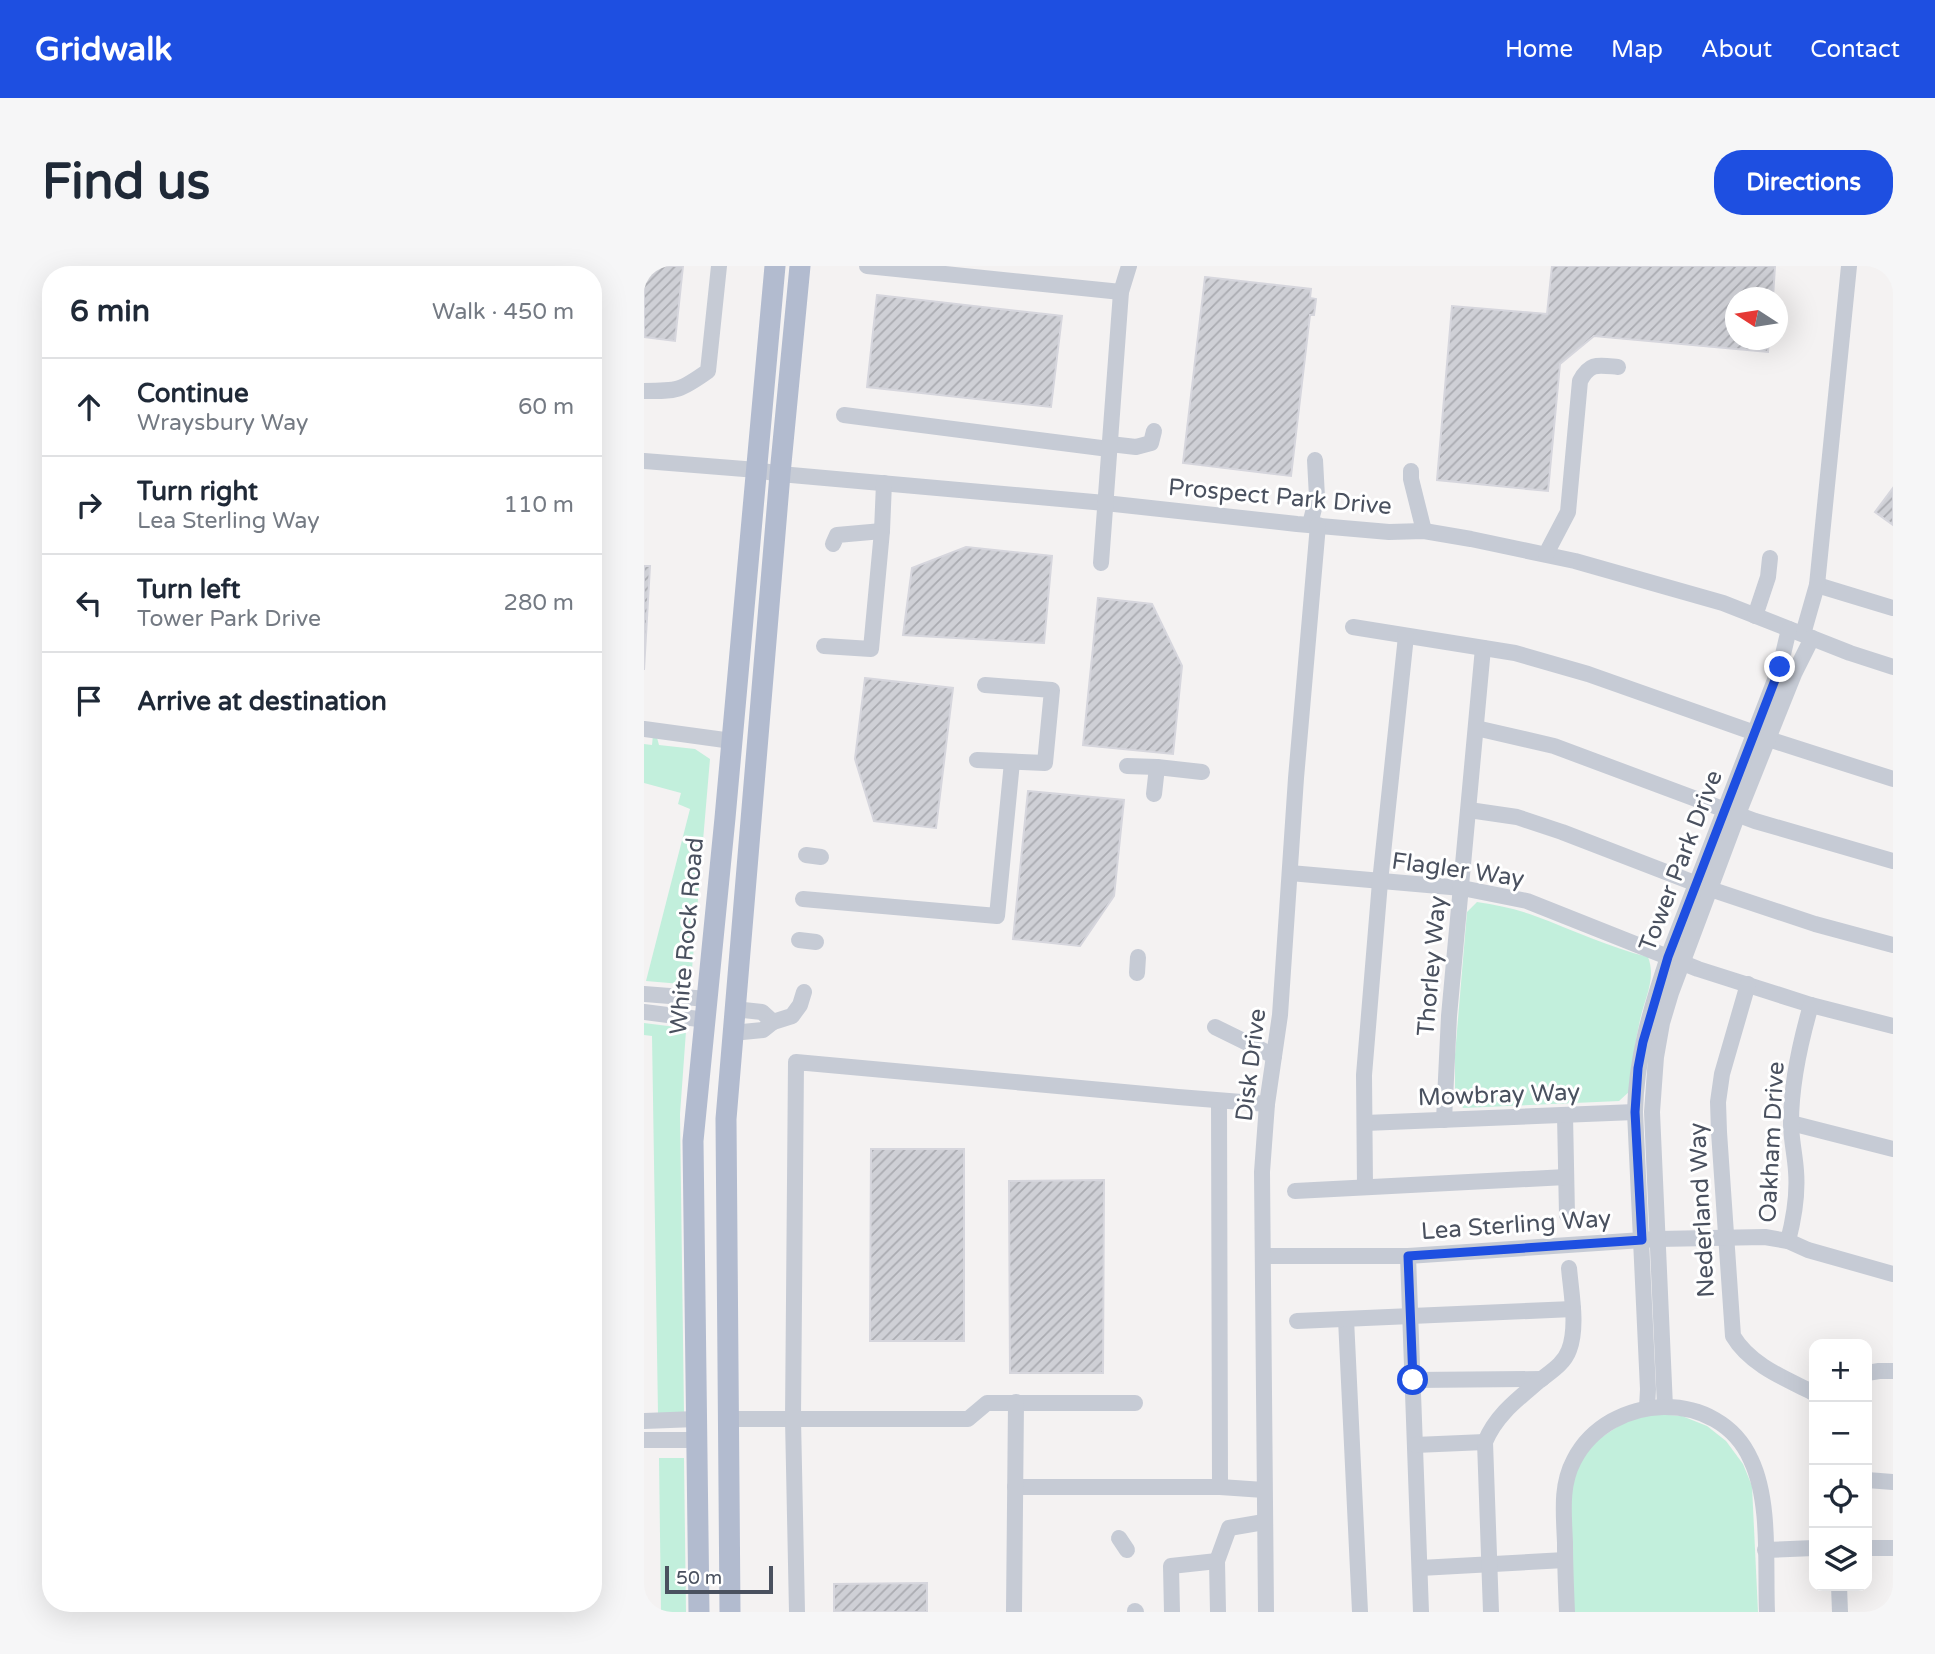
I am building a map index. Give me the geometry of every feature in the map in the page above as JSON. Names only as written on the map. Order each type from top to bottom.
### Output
[{"type":"main road","name":"White Rock Road","points":[[699,1612],[693,1140],[775,266]]},
{"type":"main road","points":[[730,1612],[726,1119],[800,266]]},
{"type":"street","points":[[644,391],[675,391],[708,371],[719,266]]},
{"type":"street","points":[[867,266],[980,272],[1121,292]]},
{"type":"street","points":[[1101,563],[1121,292],[1129,266]]},
{"type":"street","points":[[1801,634],[1817,584],[1849,266]]},
{"type":"street","points":[[1546,554],[1567,512],[1580,381],[1586,370],[1597,365],[1618,367]]},
{"type":"street","points":[[844,415],[1110,447],[1136,447],[1151,443],[1154,431]]},
{"type":"street","name":"Disk Drive","points":[[1266,1612],[1262,1172],[1267,1104],[1280,1015],[1317,497],[1315,460]]},
{"type":"street","name":"Prospect Park Drive","points":[[644,461],[1389,531],[1424,531],[1546,554],[1723,603],[1893,667]]},
{"type":"street","points":[[1411,471],[1410,479],[1424,531]]},
{"type":"street","points":[[824,646],[871,649],[884,483]]},
{"type":"street","points":[[833,544],[837,535],[882,531]]},
{"type":"street","points":[[1755,616],[1768,577],[1770,558]]},
{"type":"street","points":[[1817,584],[1893,608]]},
{"type":"street","points":[[1353,627],[1515,653],[1588,674],[1761,736],[1893,779]]},
{"type":"street","name":"Tower Park Drive","points":[[1761,736],[1794,674],[1801,634]]},
{"type":"street","name":"Tower Park Drive","points":[[1665,1407],[1635,1112],[1638,1068],[1643,1042],[1761,736],[1780,667],[1801,634]]},
{"type":"street","points":[[1365,1187],[1364,1075],[1380,882],[1406,636]]},
{"type":"street","name":"Thorley Way","points":[[1444,1120],[1449,1016],[1483,648]]},
{"type":"street","points":[[977,760],[1045,763],[1052,690],[985,685]]},
{"type":"street","points":[[1476,728],[1554,746],[1755,821],[1893,861]]},
{"type":"street","points":[[644,729],[732,741]]},
{"type":"street","points":[[803,899],[997,916],[1012,762]]},
{"type":"street","points":[[1127,766],[1157,766],[1202,772]]},
{"type":"street","points":[[1154,794],[1157,766]]},
{"type":"street","points":[[1469,810],[1517,817],[1703,886],[1815,924],[1893,945]]},
{"type":"street","name":"Flagler Way","points":[[1290,873],[1462,888],[1527,901],[1675,960],[1748,985],[1893,1026]]},
{"type":"street","name":"Tower Park Drive","points":[[1647,1408],[1653,1087],[1675,960]]},
{"type":"street","name":"Nederland Way","points":[[1748,985],[1723,1074],[1718,1102],[1733,1336],[1739,1347],[1756,1362],[1809,1391]]},
{"type":"street","points":[[732,1032],[762,1030],[773,1022],[792,1016],[800,1005],[804,992]]},
{"type":"street","points":[[644,994],[707,1009]]},
{"type":"street","name":"Oakham Drive","points":[[1788,1241],[1794,1219],[1797,1174],[1791,1123],[1792,1097],[1811,1004]]},
{"type":"street","points":[[644,1012],[707,1009]]},
{"type":"street","points":[[734,1009],[762,1012],[773,1022]]},
{"type":"street","points":[[1215,1027],[1274,1056]]},
{"type":"street","points":[[797,1612],[793,1419],[796,1062],[1267,1104]]},
{"type":"street","points":[[1219,1101],[1220,1488]]},
{"type":"street","name":"Mowbray Way","points":[[1365,1123],[1635,1112]]},
{"type":"street","points":[[1565,1115],[1567,1214]]},
{"type":"street","points":[[1791,1123],[1893,1149]]},
{"type":"street","points":[[1295,1191],[1566,1177]]},
{"type":"street","name":"Lea Sterling Way","points":[[1263,1256],[1408,1256],[1649,1240],[1765,1237],[1788,1241],[1808,1250],[1893,1274]]},
{"type":"street","points":[[1408,1256],[1421,1612]]},
{"type":"street","points":[[1491,1612],[1485,1442],[1502,1414],[1555,1369],[1567,1354],[1572,1340],[1573,1309],[1569,1268]]},
{"type":"street","points":[[1297,1321],[1573,1309]]},
{"type":"street","points":[[1346,1318],[1360,1612]]},
{"type":"street","points":[[1872,1372],[1893,1371]]},
{"type":"street","points":[[1413,1380],[1542,1379]]},
{"type":"street","points":[[1014,1612],[1016,1402]]},
{"type":"street","points":[[728,1419],[968,1419],[987,1403],[1135,1403]]},
{"type":"street","points":[[1567,1612],[1563,1505],[1565,1482],[1573,1460],[1586,1440],[1622,1414],[1665,1407],[1688,1409],[1707,1416],[1740,1441],[1751,1459],[1763,1502],[1768,1612]]},
{"type":"street","points":[[644,1421],[696,1429]]},
{"type":"street","points":[[644,1440],[696,1429]]},
{"type":"street","points":[[1415,1446],[1485,1442]]},
{"type":"street","points":[[1872,1480],[1893,1482]]},
{"type":"street","points":[[1015,1488],[1264,1490]]},
{"type":"street","points":[[1218,1612],[1217,1561],[1229,1528],[1264,1522]]},
{"type":"street","points":[[1765,1550],[1809,1548]]},
{"type":"street","points":[[1872,1548],[1893,1548]]},
{"type":"street","points":[[1420,1568],[1565,1560]]},
{"type":"street","points":[[1172,1612],[1171,1566],[1217,1561]]},
{"type":"street","points":[[1839,1591],[1840,1612]]},
{"type":"green space","points":[[656,734],[659,745],[695,749],[710,759],[692,969],[687,969],[681,984],[646,981],[690,809],[678,804],[681,793],[644,783],[644,744],[652,745],[653,735]]},
{"type":"green space","points":[[1477,902],[1528,914],[1648,957],[1650,982],[1637,1033],[1631,1090],[1619,1101],[1463,1108],[1455,1096],[1455,1055],[1467,912]]},
{"type":"green space","points":[[644,1023],[684,1028],[686,1031],[680,1114],[684,1414],[658,1414],[652,1036],[644,1035]]},
{"type":"green space","points":[[1656,1414],[1682,1416],[1707,1426],[1726,1441],[1743,1464],[1752,1486],[1758,1612],[1574,1612],[1570,1488],[1579,1463],[1596,1441],[1626,1421]]},
{"type":"green space","points":[[659,1458],[684,1458],[686,1612],[661,1612]]},
{"type":"building","points":[[644,266],[683,266],[675,341],[644,337]]},
{"type":"building","points":[[1552,266],[1775,266],[1774,287],[1725,287],[1725,348],[1594,336],[1560,364],[1548,491],[1437,480],[1452,306],[1547,314]]},
{"type":"building","points":[[1205,277],[1311,289],[1310,298],[1316,299],[1314,315],[1310,315],[1291,476],[1183,463]]},
{"type":"building","points":[[877,295],[1062,316],[1051,407],[867,387]]},
{"type":"building","points":[[1893,488],[1893,525],[1875,512]]},
{"type":"building","points":[[966,547],[1052,556],[1044,643],[903,635],[912,568]]},
{"type":"building","points":[[644,566],[650,566],[644,670]]},
{"type":"building","points":[[1098,598],[1152,604],[1182,666],[1173,754],[1083,745]]},
{"type":"building","points":[[865,678],[953,688],[936,828],[874,821],[855,759]]},
{"type":"building","points":[[1028,791],[1124,800],[1114,896],[1080,946],[1013,939]]},
{"type":"building","points":[[871,1149],[964,1149],[964,1341],[870,1341]]},
{"type":"building","points":[[1104,1180],[1103,1373],[1010,1373],[1009,1181]]},
{"type":"building","points":[[927,1583],[927,1612],[834,1612],[834,1584]]},
{"type":"route","points":[[1413,1380],[1408,1256],[1642,1240],[1635,1096],[1643,1042],[1668,957],[1780,667]]}]
